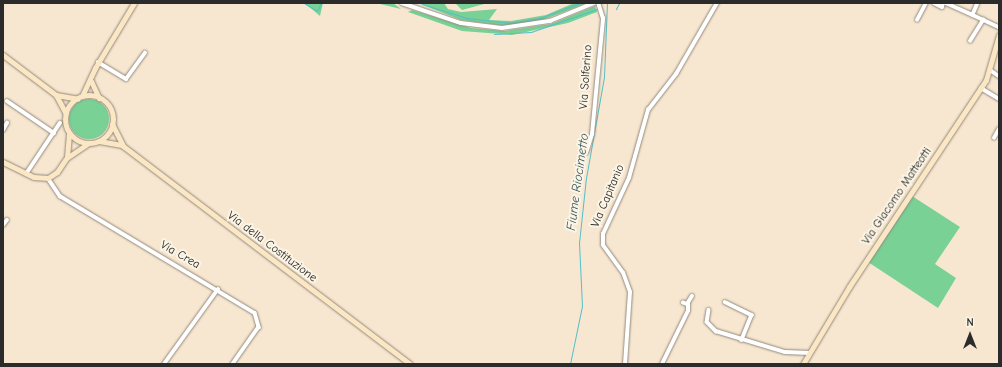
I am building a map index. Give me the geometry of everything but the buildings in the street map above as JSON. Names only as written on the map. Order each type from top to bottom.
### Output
[{"type":"main road","points":[[66,115],[80,98],[91,80],[98,62],[134,3]]},
{"type":"main road","name":"Via Giacomo Matteotti","points":[[803,364],[856,275],[981,88],[990,70],[999,35]]},
{"type":"main road","points":[[3,55],[56,95],[66,115],[69,132],[67,157]]},
{"type":"main road","points":[[3,162],[26,174],[48,178],[57,172],[67,157],[89,143],[99,141],[112,124],[110,108],[99,98],[91,80]]},
{"type":"main road","points":[[56,95],[80,98],[99,98]]},
{"type":"main road","name":"Via della Costituzione","points":[[112,124],[123,146]]},
{"type":"main road","points":[[69,132],[78,140],[89,143]]},
{"type":"main road","name":"Via della Costituzione","points":[[99,141],[123,146],[410,364]]},
{"type":"street","points":[[402,3],[461,23],[502,28],[545,22],[594,3]]},
{"type":"street","name":"Via Solferino","points":[[586,153],[592,134],[603,19],[598,3]]},
{"type":"street","name":"Via Capitanio","points":[[624,364],[630,292],[623,273],[603,245],[603,234],[628,178],[648,110],[682,65],[717,3]]},
{"type":"street","points":[[917,20],[926,3]]},
{"type":"street","points":[[934,3],[942,7],[945,3],[999,27]]},
{"type":"street","points":[[973,15],[978,3]]},
{"type":"street","points":[[970,42],[983,20]]},
{"type":"street","points":[[98,62],[126,79],[145,53]]},
{"type":"street","points":[[990,70],[999,76]]},
{"type":"street","points":[[981,88],[999,99]]},
{"type":"street","points":[[7,101],[54,132]]},
{"type":"street","points":[[3,130],[7,123]]},
{"type":"street","points":[[26,174],[60,124]]},
{"type":"street","points":[[994,138],[999,129]]},
{"type":"street","name":"Via Crea","points":[[48,178],[60,196],[249,308],[260,323],[233,364]]},
{"type":"street","points":[[3,225],[7,220]]},
{"type":"street","points":[[164,364],[218,289]]},
{"type":"street","points":[[662,364],[688,311],[685,303],[692,296]]},
{"type":"street","points":[[725,302],[752,315],[742,340]]},
{"type":"street","points":[[709,310],[706,318],[711,328],[742,340],[785,352],[810,352]]},
{"type":"green space","points":[[304,3],[323,3],[320,16],[313,10]]},
{"type":"green space","points":[[367,3],[393,3],[401,9],[380,4]]},
{"type":"green space","points":[[418,3],[444,3],[448,9],[461,12],[497,9],[489,20],[511,21],[546,15],[574,3],[587,3],[540,21],[505,26],[461,20]]},
{"type":"green space","points":[[447,3],[488,3],[462,10],[456,4]]},
{"type":"green space","points":[[595,6],[597,12],[568,23],[512,35],[462,31],[408,12],[412,10],[471,28],[505,31],[551,24]]},
{"type":"green space","points":[[93,99],[100,102],[106,108],[109,119],[108,127],[100,136],[93,139],[85,139],[78,136],[70,127],[69,115],[72,108],[81,100]]},
{"type":"green space","points":[[912,196],[960,227],[935,264],[956,278],[938,308],[868,262]]},
{"type":"waterway","points":[[304,3],[317,11],[321,3]]},
{"type":"waterway","points":[[422,4],[467,18],[511,23],[540,18],[579,3]]},
{"type":"waterway","name":"Fiume Riocimetto","points":[[570,364],[582,306],[579,243],[586,178],[604,77],[607,3]]},
{"type":"waterway","points":[[616,9],[619,3]]},
{"type":"waterway","points":[[494,34],[531,32],[597,9]]}]
